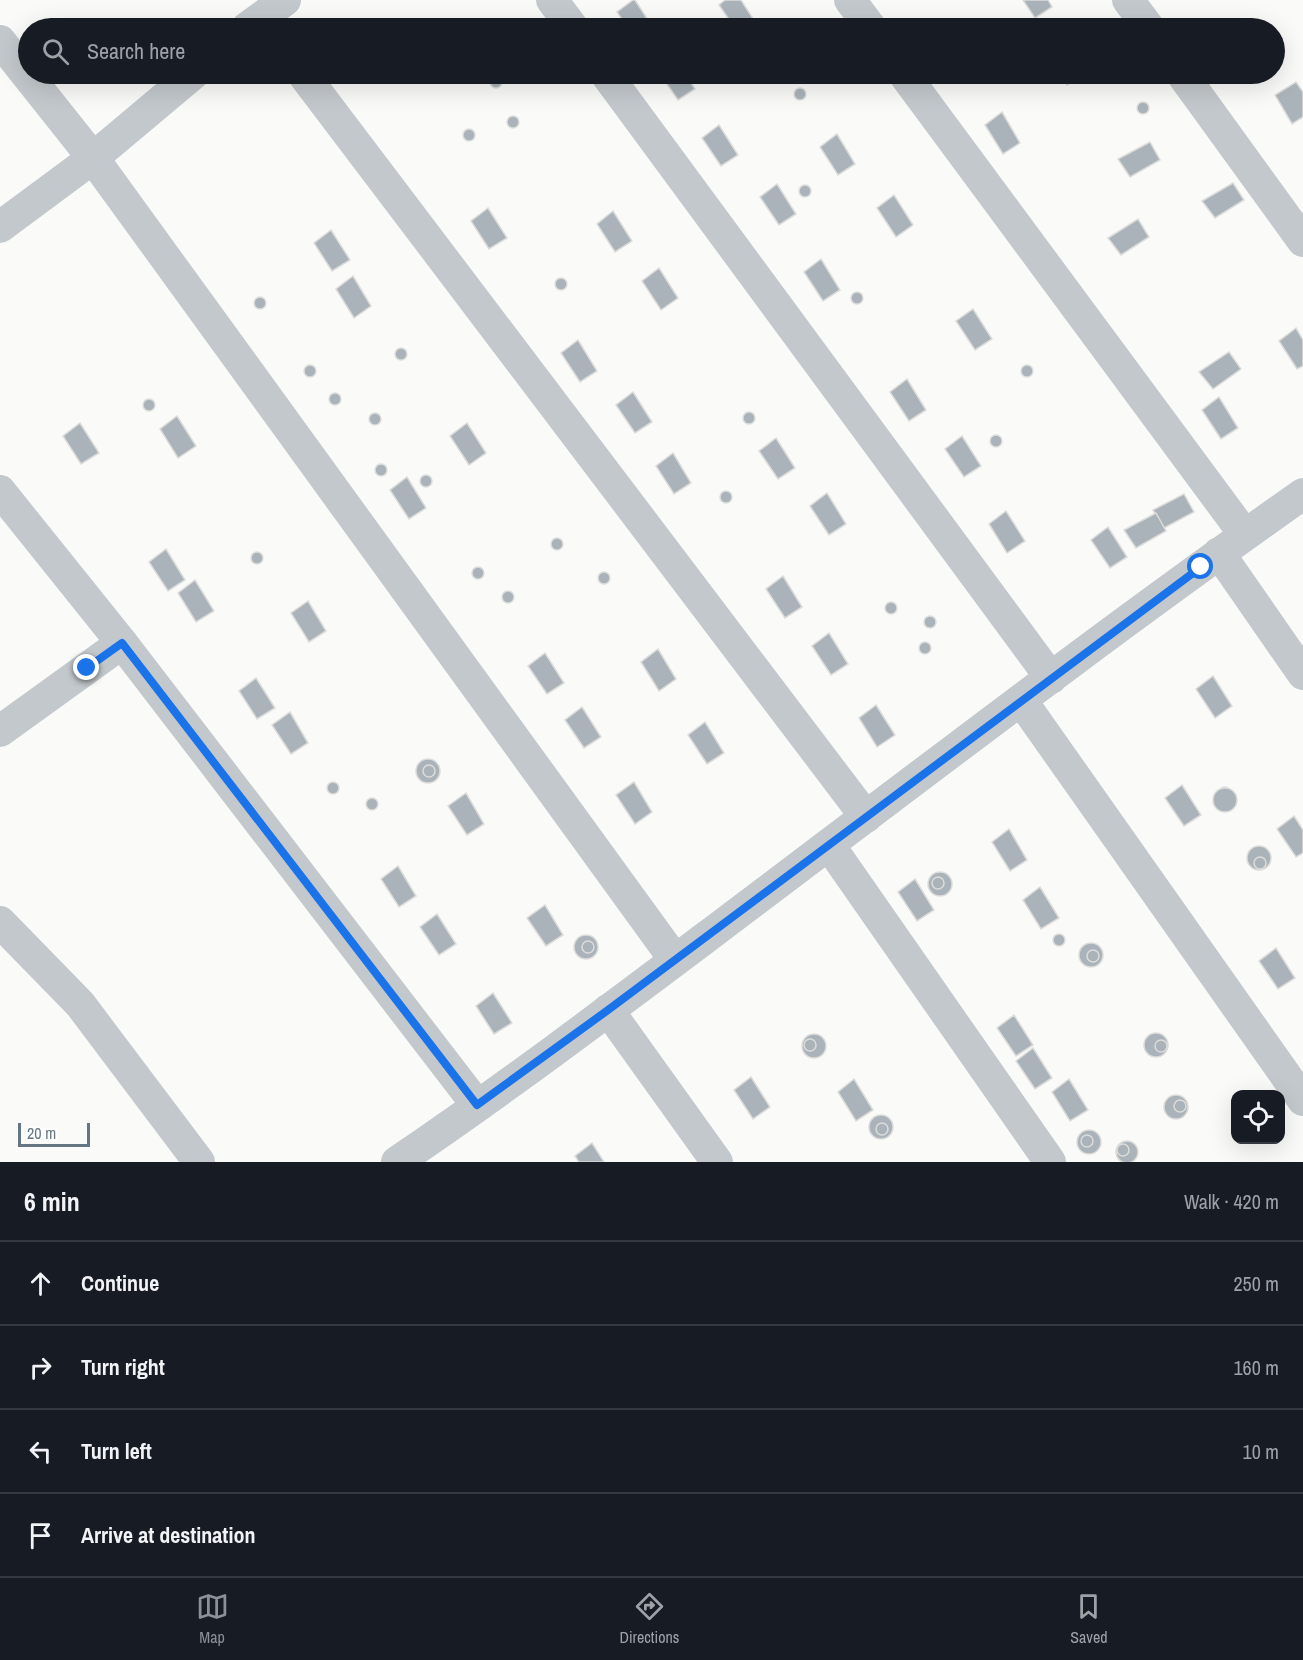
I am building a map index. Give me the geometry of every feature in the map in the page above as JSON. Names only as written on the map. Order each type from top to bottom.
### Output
[{"type":"street","points":[[552,0],[566,18]]},
{"type":"street","points":[[850,0],[864,18]]},
{"type":"street","points":[[1128,0],[1142,18]]},
{"type":"street","points":[[0,42],[18,64]]},
{"type":"street","points":[[34,84],[93,158],[675,960]]},
{"type":"street","points":[[0,226],[93,158],[181,84]]},
{"type":"street","points":[[311,84],[866,817]]},
{"type":"street","points":[[613,84],[1051,678]]},
{"type":"street","points":[[911,84],[1245,535]]},
{"type":"street","points":[[1189,84],[1303,241]]},
{"type":"street","points":[[0,490],[122,643],[477,1105]]},
{"type":"street","points":[[408,1159],[477,1105],[608,1010],[1021,700],[1219,553],[1303,494]]},
{"type":"street","points":[[1219,553],[1303,674]]},
{"type":"street","points":[[0,731],[122,643]]},
{"type":"street","points":[[1021,700],[1303,1100]]},
{"type":"street","points":[[829,844],[1050,1162]]},
{"type":"street","points":[[0,922],[80,1004],[199,1162]]},
{"type":"street","points":[[608,1010],[717,1162]]},
{"type":"building","points":[[635,0],[647,18],[621,18],[617,12]]},
{"type":"building","points":[[725,0],[741,0],[752,18],[728,18],[719,5]]},
{"type":"building","points":[[1023,0],[1048,0],[1052,7],[1035,18]]},
{"type":"building","points":[[1296,82],[1303,92],[1303,117],[1292,124],[1275,95]]},
{"type":"building","points":[[490,84],[502,84],[498,88],[491,87]]},
{"type":"building","points":[[667,84],[692,84],[695,89],[678,100]]},
{"type":"building","points":[[802,88],[805,89],[805,99],[798,100],[795,99],[794,92],[795,89]]},
{"type":"building","points":[[1145,102],[1148,103],[1148,113],[1141,114],[1138,113],[1137,106],[1138,103]]},
{"type":"building","points":[[1002,112],[1020,143],[1003,154],[985,125]]},
{"type":"building","points":[[515,116],[518,117],[518,127],[511,128],[508,127],[507,120],[508,117]]},
{"type":"building","points":[[719,125],[738,155],[721,166],[702,138]]},
{"type":"building","points":[[471,129],[474,130],[474,140],[467,141],[464,140],[463,133],[464,130]]},
{"type":"building","points":[[837,134],[855,164],[838,175],[820,147]]},
{"type":"building","points":[[1150,142],[1160,160],[1130,177],[1118,159]]},
{"type":"building","points":[[1233,183],[1244,200],[1215,218],[1202,201]]},
{"type":"building","points":[[777,184],[796,214],[779,225],[760,197]]},
{"type":"building","points":[[807,185],[810,186],[810,196],[803,197],[800,196],[799,189],[800,186]]},
{"type":"building","points":[[894,195],[913,225],[896,237],[877,208]]},
{"type":"building","points":[[488,208],[507,238],[489,249],[471,221]]},
{"type":"building","points":[[613,211],[632,241],[615,252],[597,224]]},
{"type":"building","points":[[1138,219],[1149,237],[1121,255],[1108,238]]},
{"type":"building","points":[[331,230],[350,260],[332,271],[314,243]]},
{"type":"building","points":[[821,259],[840,290],[823,301],[804,272]]},
{"type":"building","points":[[659,268],[678,298],[661,310],[642,281]]},
{"type":"building","points":[[353,276],[371,306],[354,318],[336,289]]},
{"type":"building","points":[[563,278],[566,279],[566,289],[559,290],[556,289],[555,282],[556,279]]},
{"type":"building","points":[[859,292],[862,293],[862,303],[855,304],[852,303],[851,296],[852,293]]},
{"type":"building","points":[[262,297],[265,298],[265,308],[258,309],[255,308],[254,301],[255,298]]},
{"type":"building","points":[[973,309],[992,339],[975,350],[956,321]]},
{"type":"building","points":[[1296,328],[1303,340],[1303,366],[1297,369],[1279,341]]},
{"type":"building","points":[[578,340],[597,371],[580,382],[561,353]]},
{"type":"building","points":[[403,348],[406,349],[406,359],[399,360],[396,359],[395,352],[396,349]]},
{"type":"building","points":[[1229,352],[1241,369],[1213,389],[1199,372]]},
{"type":"building","points":[[312,365],[315,366],[315,376],[308,377],[305,376],[304,369],[305,366]]},
{"type":"building","points":[[1029,365],[1032,366],[1032,376],[1025,377],[1022,376],[1021,369],[1022,366]]},
{"type":"building","points":[[907,379],[926,410],[909,421],[890,392]]},
{"type":"building","points":[[633,392],[652,422],[635,433],[616,405]]},
{"type":"building","points":[[337,393],[340,394],[340,404],[333,405],[330,404],[329,397],[330,394]]},
{"type":"building","points":[[1219,397],[1238,428],[1221,439],[1202,410]]},
{"type":"building","points":[[151,399],[154,400],[154,410],[147,411],[144,410],[143,403],[144,400]]},
{"type":"building","points":[[751,412],[754,413],[754,423],[747,424],[744,423],[743,416],[744,413]]},
{"type":"building","points":[[377,413],[380,414],[380,424],[373,425],[370,424],[369,417],[370,414]]},
{"type":"building","points":[[177,416],[196,446],[178,458],[160,429]]},
{"type":"building","points":[[80,423],[99,453],[81,464],[63,436]]},
{"type":"building","points":[[467,423],[486,453],[469,465],[450,436]]},
{"type":"building","points":[[998,435],[1001,436],[1001,446],[994,447],[991,446],[990,439],[991,436]]},
{"type":"building","points":[[962,436],[981,466],[964,477],[945,449]]},
{"type":"building","points":[[776,438],[795,468],[778,479],[759,451]]},
{"type":"building","points":[[673,453],[691,483],[674,494],[656,466]]},
{"type":"building","points":[[383,464],[386,465],[386,475],[379,476],[376,475],[375,468],[376,465]]},
{"type":"building","points":[[428,475],[431,476],[431,486],[424,487],[421,486],[420,479],[421,476]]},
{"type":"building","points":[[407,477],[426,508],[409,519],[390,490]]},
{"type":"building","points":[[728,491],[731,492],[731,502],[724,503],[721,502],[720,495],[721,492]]},
{"type":"building","points":[[827,493],[846,524],[829,535],[810,506]]},
{"type":"building","points":[[1184,494],[1194,512],[1164,528],[1153,510]]},
{"type":"building","points":[[1006,511],[1025,541],[1007,553],[989,524]]},
{"type":"building","points":[[1156,513],[1166,531],[1136,548],[1124,530]]},
{"type":"building","points":[[1108,527],[1127,557],[1110,568],[1091,540]]},
{"type":"building","points":[[559,538],[562,539],[562,549],[555,550],[552,549],[551,542],[552,539]]},
{"type":"building","points":[[166,549],[185,580],[168,591],[149,562]]},
{"type":"building","points":[[259,552],[262,553],[262,563],[255,564],[252,563],[251,556],[252,553]]},
{"type":"building","points":[[480,567],[483,568],[483,578],[476,579],[473,578],[472,571],[473,568]]},
{"type":"building","points":[[606,572],[609,573],[609,583],[602,584],[599,583],[598,576],[599,573]]},
{"type":"building","points":[[783,576],[802,607],[785,618],[766,589]]},
{"type":"building","points":[[195,580],[214,611],[196,622],[178,593]]},
{"type":"building","points":[[510,591],[513,592],[513,602],[506,603],[503,602],[502,595],[503,592]]},
{"type":"building","points":[[308,601],[326,631],[309,642],[291,613]]},
{"type":"building","points":[[893,602],[896,603],[896,613],[889,614],[886,613],[885,606],[886,603]]},
{"type":"building","points":[[932,616],[935,617],[935,627],[928,628],[925,627],[924,620],[925,617]]},
{"type":"building","points":[[829,633],[848,664],[831,675],[812,646]]},
{"type":"building","points":[[927,642],[930,643],[930,653],[923,654],[920,653],[919,646],[920,643]]},
{"type":"building","points":[[658,649],[676,679],[659,691],[641,662]]},
{"type":"building","points":[[545,653],[564,683],[547,694],[528,666]]},
{"type":"building","points":[[1213,676],[1232,706],[1215,718],[1196,689]]},
{"type":"building","points":[[256,678],[275,708],[257,719],[239,691]]},
{"type":"building","points":[[876,705],[895,735],[877,747],[859,718]]},
{"type":"building","points":[[582,707],[601,737],[584,748],[565,720]]},
{"type":"building","points":[[290,712],[308,743],[291,754],[272,725]]},
{"type":"building","points":[[705,722],[724,753],[707,764],[688,735]]},
{"type":"building","points":[[428,759],[433,760],[439,766],[439,776],[433,782],[428,783],[423,782],[417,776],[416,771],[417,766],[423,760]]},
{"type":"building","points":[[431,765],[434,766],[434,776],[427,777],[424,776],[423,769],[424,766]]},
{"type":"building","points":[[335,782],[338,783],[338,793],[331,794],[328,793],[327,786],[328,783]]},
{"type":"building","points":[[634,782],[652,812],[635,824],[616,795]]},
{"type":"building","points":[[1182,785],[1201,815],[1184,826],[1165,798]]},
{"type":"building","points":[[1227,787],[1230,788],[1230,798],[1223,799],[1220,798],[1219,791],[1220,788]]},
{"type":"building","points":[[1225,788],[1230,789],[1236,795],[1236,805],[1230,811],[1225,812],[1220,811],[1214,805],[1213,800],[1214,795],[1220,789]]},
{"type":"building","points":[[466,793],[484,824],[467,835],[448,806]]},
{"type":"building","points":[[374,798],[377,799],[377,809],[370,810],[367,809],[366,802],[367,799]]},
{"type":"building","points":[[1294,816],[1303,830],[1303,853],[1296,857],[1277,829]]},
{"type":"building","points":[[1009,829],[1027,860],[1010,871],[992,842]]},
{"type":"building","points":[[1259,846],[1264,847],[1270,853],[1270,863],[1264,869],[1259,870],[1254,869],[1248,863],[1247,858],[1248,853],[1254,847]]},
{"type":"building","points":[[1262,857],[1265,858],[1265,868],[1258,869],[1255,868],[1254,861],[1255,858]]},
{"type":"building","points":[[398,866],[416,896],[399,907],[381,879]]},
{"type":"building","points":[[940,872],[945,873],[951,879],[951,889],[945,895],[940,896],[935,895],[929,889],[928,884],[929,879],[935,873]]},
{"type":"building","points":[[940,877],[943,878],[943,888],[936,889],[933,888],[932,881],[933,878]]},
{"type":"building","points":[[915,879],[934,910],[917,921],[898,892]]},
{"type":"building","points":[[1040,887],[1059,918],[1041,929],[1023,900]]},
{"type":"building","points":[[545,905],[563,935],[546,946],[527,918]]},
{"type":"building","points":[[437,914],[456,944],[439,955],[420,927]]},
{"type":"building","points":[[1061,934],[1064,935],[1064,945],[1057,946],[1054,945],[1053,938],[1054,935]]},
{"type":"building","points":[[586,935],[591,936],[597,942],[597,952],[591,958],[586,959],[581,958],[575,952],[574,947],[575,942],[581,936]]},
{"type":"building","points":[[590,941],[593,942],[593,952],[586,953],[583,952],[582,945],[583,942]]},
{"type":"building","points":[[1091,943],[1096,944],[1102,950],[1102,960],[1096,966],[1091,967],[1086,966],[1080,960],[1079,955],[1080,950],[1086,944]]},
{"type":"building","points":[[1276,948],[1295,978],[1278,989],[1259,961]]},
{"type":"building","points":[[1095,950],[1098,951],[1098,961],[1091,962],[1088,961],[1087,954],[1088,951]]},
{"type":"building","points":[[493,993],[512,1023],[494,1034],[476,1006]]},
{"type":"building","points":[[1014,1015],[1033,1045],[1016,1056],[997,1028]]},
{"type":"building","points":[[1156,1033],[1161,1034],[1167,1040],[1167,1050],[1161,1056],[1156,1057],[1151,1056],[1145,1050],[1144,1045],[1145,1040],[1151,1034]]},
{"type":"building","points":[[814,1034],[819,1035],[825,1041],[825,1051],[819,1057],[814,1058],[809,1057],[803,1051],[802,1046],[803,1041],[809,1035]]},
{"type":"building","points":[[812,1039],[815,1040],[815,1050],[808,1051],[805,1050],[804,1043],[805,1040]]},
{"type":"building","points":[[1163,1040],[1166,1041],[1166,1051],[1159,1052],[1156,1051],[1155,1044],[1156,1041]]},
{"type":"building","points":[[1033,1048],[1052,1078],[1035,1089],[1016,1061]]},
{"type":"building","points":[[751,1077],[770,1107],[753,1119],[734,1090]]},
{"type":"building","points":[[854,1079],[873,1110],[856,1121],[838,1092]]},
{"type":"building","points":[[1069,1079],[1088,1110],[1070,1121],[1052,1092]]},
{"type":"building","points":[[1176,1095],[1181,1096],[1187,1102],[1187,1112],[1181,1118],[1176,1119],[1171,1118],[1165,1112],[1164,1107],[1165,1102],[1171,1096]]},
{"type":"building","points":[[1182,1100],[1185,1101],[1185,1111],[1178,1112],[1175,1111],[1174,1104],[1175,1101]]},
{"type":"building","points":[[881,1115],[886,1116],[892,1122],[892,1132],[886,1138],[881,1139],[876,1138],[870,1132],[869,1127],[870,1122],[876,1116]]},
{"type":"building","points":[[884,1123],[887,1124],[887,1134],[880,1135],[877,1134],[876,1127],[877,1124]]},
{"type":"building","points":[[1089,1130],[1094,1131],[1100,1137],[1100,1147],[1094,1153],[1089,1154],[1084,1153],[1078,1147],[1077,1142],[1078,1137],[1084,1131]]},
{"type":"building","points":[[1089,1135],[1092,1136],[1092,1146],[1085,1147],[1082,1146],[1081,1139],[1082,1136]]},
{"type":"building","points":[[1123,1141],[1131,1141],[1138,1148],[1138,1156],[1132,1162],[1122,1162],[1116,1156],[1116,1148]]},
{"type":"building","points":[[592,1143],[604,1162],[579,1162],[575,1156]]},
{"type":"building","points":[[1125,1144],[1128,1145],[1128,1155],[1121,1156],[1118,1155],[1117,1148],[1118,1145]]},
{"type":"route","points":[[87,668],[122,643],[477,1105],[608,1010],[1201,567]]}]
